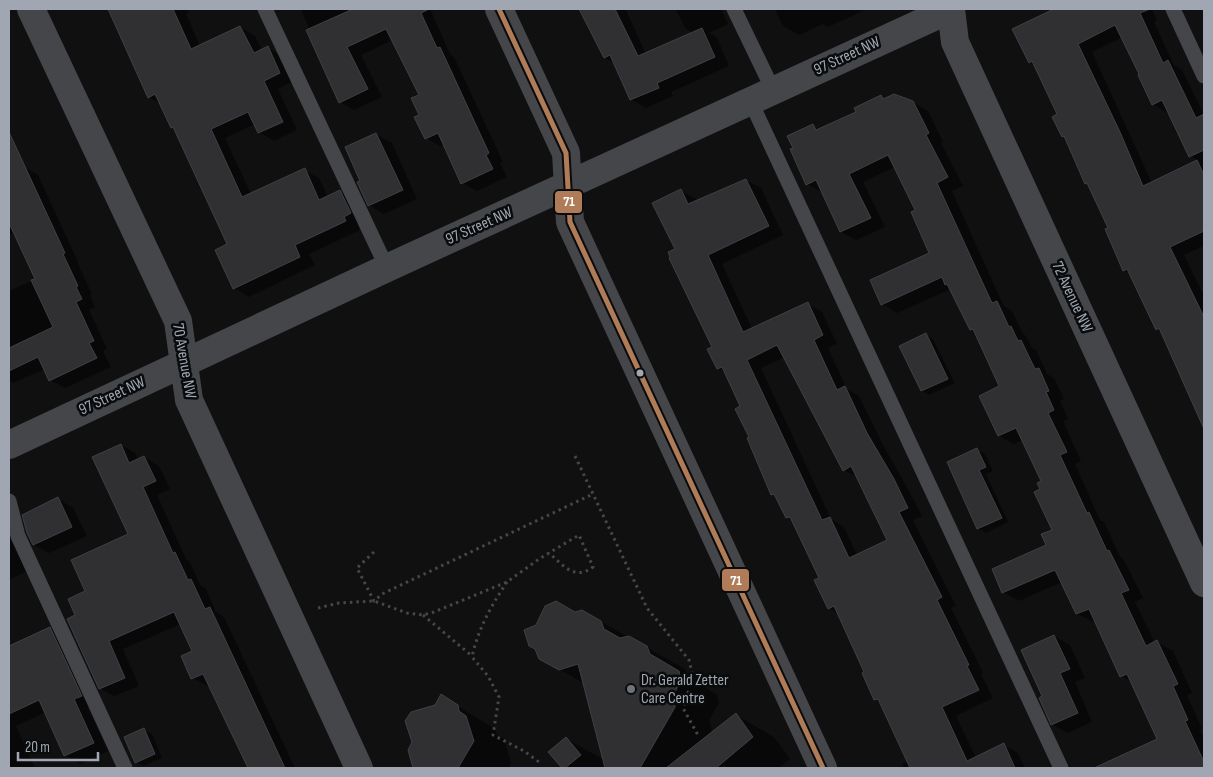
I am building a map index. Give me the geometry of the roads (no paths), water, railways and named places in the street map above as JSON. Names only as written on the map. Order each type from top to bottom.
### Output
[{"type":"street","name":"70 Avenue NW","points":[[31,9],[178,321],[189,400],[359,768]]},
{"type":"street","points":[[498,9],[566,153],[570,222],[823,768]]},
{"type":"street","name":"97 Street NW","points":[[9,445],[387,268],[951,9]]},
{"type":"street","name":"72 Avenue NW","points":[[951,9],[955,42],[1204,583]]},
{"type":"lane","points":[[265,9],[387,268]]},
{"type":"lane","points":[[734,9],[761,95],[1061,768]]},
{"type":"lane","points":[[1173,9],[1204,76]]},
{"type":"lane","points":[[9,500],[18,536],[125,768]]},
{"type":"place","name":"Dr. Gerald Zetter Care Centre","points":[[631,689]]}]
